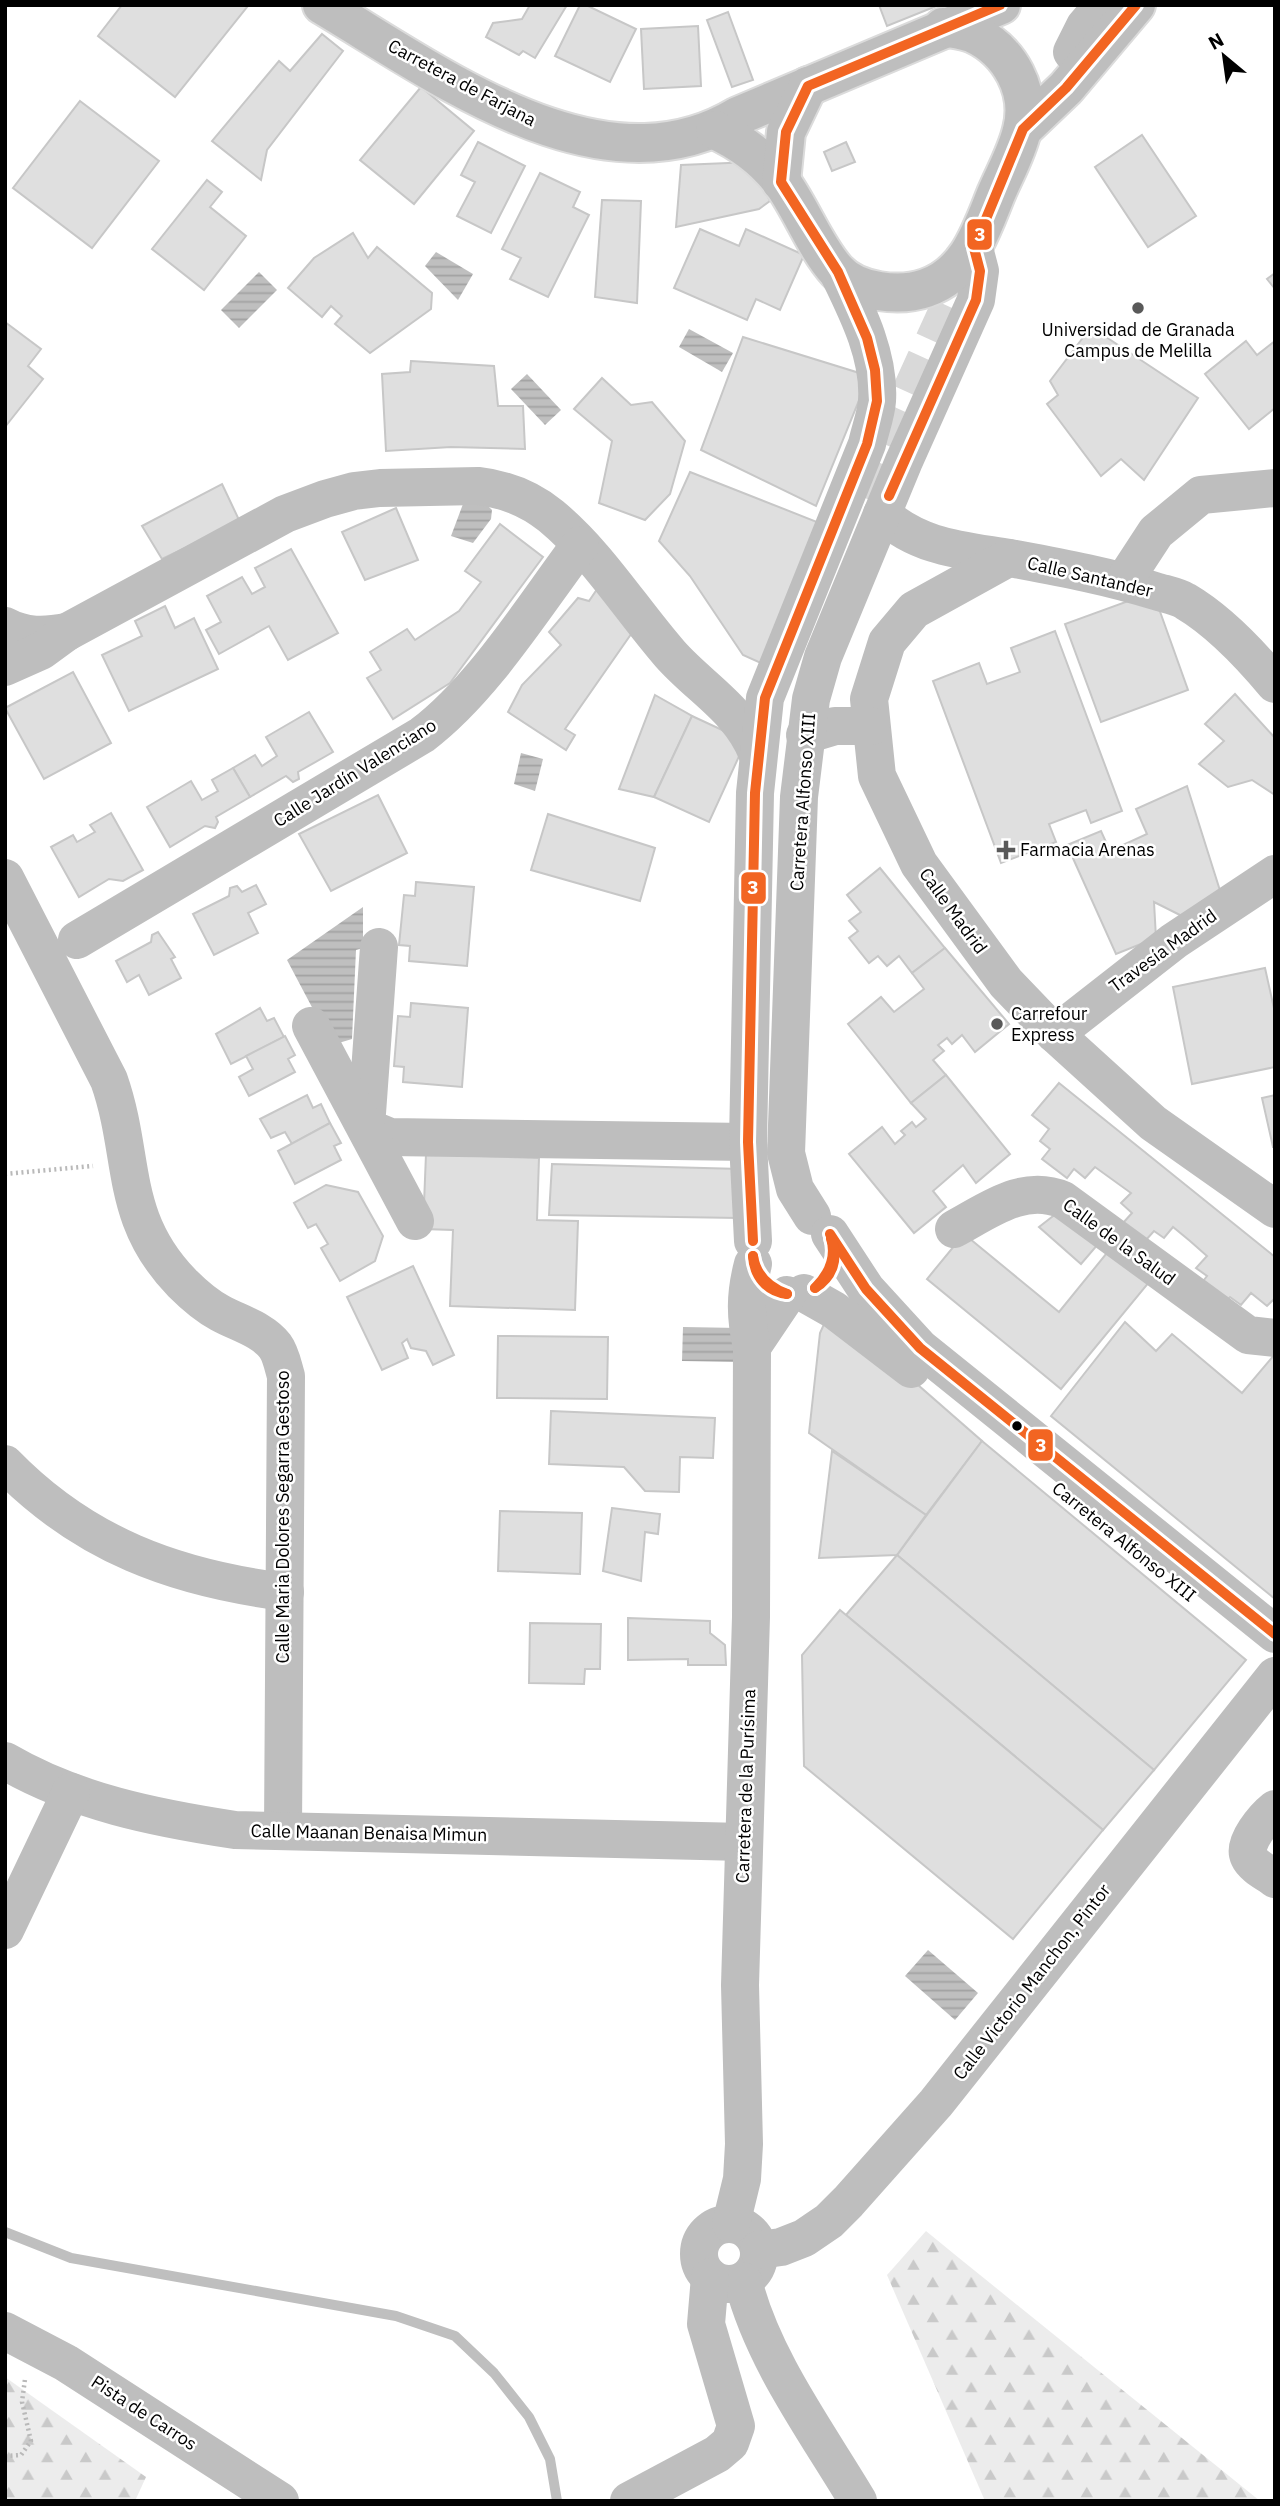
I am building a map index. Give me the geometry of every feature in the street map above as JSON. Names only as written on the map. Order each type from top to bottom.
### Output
[{"type":"street","name":"Carretera de Farjana","points":[[321,5],[516,115],[584,139],[643,144],[715,130],[737,116],[943,27]]},
{"type":"street","points":[[943,27],[1002,5]]},
{"type":"street","points":[[1072,52],[1086,26],[1103,5]]},
{"type":"street","points":[[1023,129],[1066,88],[1136,5]]},
{"type":"street","points":[[838,272],[865,288],[896,293],[927,288],[954,272],[975,248],[1023,129],[1024,100],[1016,72],[997,48],[972,33],[943,27]]},
{"type":"street","points":[[781,182],[786,132],[808,86]]},
{"type":"street","points":[[705,688],[765,698],[867,444],[877,401],[875,370],[867,338],[838,272],[781,182],[748,148],[715,130]]},
{"type":"street","name":"Carretera Alfonso XIII","points":[[975,248],[981,271],[976,300],[882,514],[823,657],[805,735],[799,797],[786,1153],[795,1189],[866,1289],[920,1348],[1275,1634]]},
{"type":"street","points":[[5,667],[41,651],[66,632],[285,514],[354,491],[457,486],[498,489],[524,498],[551,516],[580,545],[672,656],[748,730],[757,752]]},
{"type":"street","points":[[1124,581],[1156,532],[1201,495],[1275,488]]},
{"type":"street","name":"Calle Santander","points":[[882,514],[920,541],[951,550],[1124,581],[1184,601],[1218,625],[1275,684]]},
{"type":"street","name":"Calle Jardín Valenciano","points":[[77,940],[422,734],[444,718],[466,694],[580,545]]},
{"type":"street","name":"Calle Madrid","points":[[1007,558],[914,610],[887,642],[869,699],[877,776],[919,864],[1006,983],[1055,1034],[1153,1123],[1275,1209]]},
{"type":"street","name":"Carretera Alfonso XIII","points":[[757,1243],[773,810],[778,760],[798,662],[830,568]]},
{"type":"street","points":[[5,626],[28,634],[47,636],[66,632]]},
{"type":"street","name":"Carretera de la Purísima","points":[[731,2224],[742,2179],[744,2144],[740,1985],[751,1617],[752,1347],[746,1319],[746,1291],[757,1243],[748,1142],[757,752],[765,698]]},
{"type":"street","points":[[805,735],[835,726],[872,726]]},
{"type":"street","name":"Travesía Madrid","points":[[1055,1034],[1163,948],[1275,874]]},
{"type":"street","name":"Calle Maria Dolores Segarra Gestoso","points":[[5,878],[109,1080],[124,1135],[125,1163],[135,1207],[161,1257],[183,1284],[218,1312],[261,1334],[275,1345],[282,1359],[286,1376],[283,1831]]},
{"type":"street","points":[[366,1127],[379,947]]},
{"type":"street","points":[[311,1026],[415,1221]]},
{"type":"street","points":[[366,1127],[390,1137],[748,1142]]},
{"type":"street","name":"Calle de la Salud","points":[[954,1229],[1008,1200],[1023,1195],[1052,1195],[1063,1200],[1248,1335],[1275,1338]]},
{"type":"street","points":[[752,1347],[796,1294],[825,1281],[831,1270],[834,1246],[821,1225],[788,1212],[757,1243],[765,1285],[796,1294]]},
{"type":"street","name":"Carretera Alfonso XIII","points":[[796,1294],[873,1338],[1275,1666]]},
{"type":"street","points":[[5,1464],[26,1485],[71,1520],[120,1549],[173,1571],[228,1585],[285,1592]]},
{"type":"street","name":"Calle Victorio Manchon, Pintor","points":[[737,2270],[804,2238],[829,2221],[848,2202],[936,2103],[1275,1676]]},
{"type":"street","name":"Calle Maanan Benaisa Mimun","points":[[5,1761],[71,1792],[169,1820],[235,1830],[744,1842]]},
{"type":"street","points":[[5,1930],[71,1792]]},
{"type":"street","points":[[1275,1809],[1250,1841],[1247,1851],[1252,1862],[1275,1880]]},
{"type":"street","points":[[629,2501],[717,2455],[734,2435],[736,2426],[706,2324],[737,2270],[749,2232],[731,2224],[711,2230],[701,2243],[701,2263],[737,2270]]},
{"type":"street","points":[[737,2270],[748,2303],[771,2353],[858,2501]]},
{"type":"street","name":"Pista de Carros","points":[[5,2331],[50,2354],[280,2501]]},
{"type":"path","points":[[5,1174],[125,1163]]},
{"type":"path","points":[[5,2456],[20,2455],[31,2441],[22,2391],[31,2370],[50,2354]]},
{"type":"green space","points":[[926,2231],[1260,2501],[985,2501],[887,2275]]},
{"type":"green space","points":[[5,2377],[146,2477],[135,2501],[5,2501]]},
{"type":"shaded area","points":[[436,252],[473,274],[458,300],[425,266]]},
{"type":"shaded area","points":[[259,272],[277,290],[239,328],[221,310]]},
{"type":"shaded area","points":[[689,329],[733,353],[722,372],[679,347]]},
{"type":"shaded area","points":[[527,374],[561,410],[545,425],[511,389]]},
{"type":"shaded area","points":[[485,503],[492,510],[491,519],[473,543],[451,536],[463,504]]},
{"type":"shaded area","points":[[521,753],[543,759],[535,791],[514,784]]},
{"type":"shaded area","points":[[363,907],[363,948],[356,950],[352,1039],[332,1045],[287,960]]},
{"type":"shaded area","points":[[683,1327],[739,1328],[739,1362],[682,1361]]},
{"type":"shaded area","points":[[928,1950],[978,1993],[955,2020],[905,1976]]},
{"type":"building","points":[[122,5],[247,7],[175,97],[98,36]]},
{"type":"building","points":[[530,5],[567,5],[535,58],[523,51],[519,55],[486,37],[493,23],[522,19]]},
{"type":"building","points":[[580,5],[586,5],[636,29],[610,82],[555,56]]},
{"type":"building","points":[[879,5],[939,5],[887,26]]},
{"type":"building","points":[[728,12],[753,80],[732,87],[707,20]]},
{"type":"building","points":[[698,26],[701,86],[644,89],[641,29]]},
{"type":"building","points":[[322,34],[343,51],[267,150],[261,180],[212,141],[279,61],[290,71]]},
{"type":"building","points":[[421,87],[474,131],[414,204],[360,160]]},
{"type":"building","points":[[80,101],[159,161],[92,248],[13,188]]},
{"type":"building","points":[[1142,135],[1196,216],[1148,247],[1095,167]]},
{"type":"building","points":[[478,142],[525,166],[491,233],[457,216],[475,182],[461,175]]},
{"type":"building","points":[[846,142],[855,162],[832,171],[824,152]]},
{"type":"building","points":[[752,162],[770,201],[759,209],[676,227],[681,165]]},
{"type":"building","points":[[540,173],[580,192],[573,207],[589,215],[548,297],[510,279],[521,258],[502,249]]},
{"type":"building","points":[[207,180],[222,192],[210,207],[246,236],[204,290],[152,249]]},
{"type":"building","points":[[602,200],[641,201],[637,303],[595,297]]},
{"type":"building","points":[[700,229],[739,246],[746,229],[804,255],[780,310],[756,299],[747,320],[674,288]]},
{"type":"building","points":[[353,233],[368,258],[377,247],[432,293],[431,309],[370,353],[335,324],[342,316],[331,306],[322,317],[288,288],[314,258]]},
{"type":"building","points":[[1275,273],[1275,289],[1267,279]]},
{"type":"building","points":[[5,322],[41,349],[28,366],[43,379],[5,427]]},
{"type":"building","points":[[1091,327],[1198,398],[1144,480],[1121,459],[1101,476],[1047,404],[1058,395],[1050,381]]},
{"type":"building","points":[[743,337],[869,376],[816,506],[701,450]]},
{"type":"building","points":[[1246,341],[1257,355],[1275,341],[1275,408],[1249,429],[1205,374]]},
{"type":"building","points":[[411,361],[494,366],[498,406],[523,406],[525,449],[451,447],[386,451],[382,374],[410,372]]},
{"type":"building","points":[[602,378],[631,405],[652,402],[685,441],[670,494],[645,520],[599,503],[612,441],[574,409]]},
{"type":"building","points":[[690,472],[817,522],[770,667],[743,655],[690,576],[659,541]]},
{"type":"building","points":[[222,484],[240,522],[162,559],[142,526]]},
{"type":"building","points":[[396,508],[418,560],[365,580],[342,532]]},
{"type":"building","points":[[500,524],[543,557],[450,683],[393,719],[367,678],[381,670],[370,652],[407,629],[415,640],[459,611],[481,582],[465,571]]},
{"type":"building","points":[[291,549],[338,633],[288,660],[269,626],[219,654],[206,630],[221,622],[207,596],[242,577],[252,594],[265,587],[255,568]]},
{"type":"building","points":[[602,582],[636,627],[565,729],[575,735],[566,750],[508,712],[522,685],[561,645],[549,632],[578,598],[589,601]]},
{"type":"building","points":[[1153,592],[1188,690],[1101,722],[1065,624]]},
{"type":"building","points":[[165,606],[175,628],[194,618],[218,669],[129,711],[102,655],[142,636],[135,621]]},
{"type":"building","points":[[1055,631],[1122,811],[1091,823],[1086,810],[1049,824],[1056,842],[1001,863],[933,681],[979,663],[987,684],[1020,672],[1011,648]]},
{"type":"building","points":[[73,672],[111,743],[44,779],[5,708]]},
{"type":"building","points":[[1235,694],[1275,738],[1275,795],[1252,780],[1228,787],[1199,764],[1224,741],[1205,724]]},
{"type":"building","points":[[655,695],[692,716],[654,797],[619,789]]},
{"type":"building","points":[[309,712],[333,752],[298,772],[299,779],[293,782],[286,776],[250,797],[233,768],[255,755],[262,766],[277,756],[266,737]]},
{"type":"building","points":[[692,716],[746,741],[709,822],[654,797]]},
{"type":"building","points":[[233,768],[250,797],[216,817],[218,822],[215,828],[205,826],[170,847],[147,807],[191,781],[202,800],[218,791],[212,780]]},
{"type":"building","points":[[1187,786],[1223,900],[1188,919],[1154,902],[1156,938],[1116,954],[1067,845],[1101,831],[1110,851],[1147,834],[1136,809]]},
{"type":"building","points":[[378,795],[407,853],[331,891],[299,834]]},
{"type":"building","points":[[111,813],[143,870],[123,881],[109,879],[79,897],[51,847],[73,835],[77,842],[95,832],[90,825]]},
{"type":"building","points":[[548,814],[655,848],[640,901],[531,870]]},
{"type":"building","points":[[880,868],[945,948],[912,973],[899,956],[887,966],[878,956],[869,963],[849,938],[858,931],[849,921],[861,912],[847,895]]},
{"type":"building","points":[[416,882],[474,887],[467,966],[409,961],[410,946],[399,945],[404,895],[415,896]]},
{"type":"building","points":[[256,885],[266,904],[248,913],[258,933],[214,955],[193,914],[229,896],[230,888],[237,886],[242,892]]},
{"type":"building","points":[[158,932],[175,957],[171,959],[181,978],[149,995],[139,975],[127,982],[116,961],[151,942],[152,935]]},
{"type":"building","points":[[945,948],[1009,1024],[975,1052],[962,1035],[952,1044],[947,1038],[938,1045],[944,1051],[933,1060],[946,1075],[911,1103],[848,1024],[881,997],[894,1012],[924,989],[912,973]]},
{"type":"building","points":[[1265,968],[1275,1013],[1275,1067],[1192,1084],[1173,987]]},
{"type":"building","points":[[411,1003],[468,1008],[462,1087],[403,1082],[404,1067],[394,1066],[398,1016],[410,1017]]},
{"type":"building","points":[[260,1008],[267,1021],[274,1018],[284,1037],[231,1064],[216,1034]]},
{"type":"building","points":[[285,1036],[295,1055],[288,1059],[295,1072],[249,1096],[239,1077],[253,1069],[246,1056]]},
{"type":"building","points":[[946,1075],[1010,1154],[976,1183],[963,1165],[933,1191],[946,1207],[914,1233],[849,1154],[882,1127],[895,1144],[905,1135],[901,1131],[912,1122],[916,1127],[926,1119],[911,1103]]},
{"type":"building","points":[[1059,1083],[1275,1257],[1275,1298],[1267,1306],[1251,1293],[1241,1305],[1230,1297],[1224,1304],[1200,1285],[1207,1276],[1196,1268],[1207,1256],[1173,1227],[1164,1238],[1154,1231],[1145,1241],[1123,1223],[1132,1213],[1121,1203],[1131,1193],[1095,1167],[1085,1178],[1074,1169],[1067,1178],[1042,1159],[1050,1149],[1040,1141],[1049,1129],[1032,1115]]},
{"type":"building","points":[[307,1095],[313,1108],[321,1104],[330,1123],[292,1144],[285,1132],[271,1138],[260,1119]]},
{"type":"building","points":[[1275,1095],[1275,1147],[1273,1147],[1262,1098]]},
{"type":"building","points":[[330,1123],[341,1143],[334,1146],[341,1160],[295,1184],[278,1151]]},
{"type":"building","points":[[426,1154],[539,1158],[537,1220],[578,1221],[575,1310],[450,1306],[453,1230],[423,1229]]},
{"type":"building","points":[[552,1164],[741,1169],[739,1218],[549,1215]]},
{"type":"building","points":[[326,1185],[358,1192],[383,1236],[375,1261],[340,1281],[321,1248],[328,1244],[316,1224],[308,1228],[294,1203]]},
{"type":"building","points":[[1066,1206],[1105,1236],[1081,1264],[1039,1227]]},
{"type":"building","points":[[964,1234],[1059,1312],[1115,1243],[1155,1275],[1061,1389],[927,1279]]},
{"type":"building","points":[[413,1266],[454,1355],[433,1365],[426,1351],[411,1348],[407,1339],[402,1343],[408,1358],[382,1370],[347,1297]]},
{"type":"building","points":[[838,1315],[982,1441],[926,1515],[809,1433],[820,1333],[825,1322]]},
{"type":"building","points":[[1125,1322],[1156,1351],[1172,1334],[1242,1393],[1275,1354],[1275,1599],[1051,1416]]},
{"type":"building","points":[[498,1336],[608,1337],[607,1399],[497,1398]]},
{"type":"building","points":[[551,1411],[715,1418],[713,1458],[680,1457],[679,1492],[645,1491],[624,1467],[549,1464]]},
{"type":"building","points":[[982,1441],[1246,1660],[1154,1770],[897,1555]]},
{"type":"building","points":[[832,1451],[926,1515],[897,1555],[819,1558]]},
{"type":"building","points":[[612,1508],[660,1514],[658,1534],[645,1532],[641,1581],[603,1571]]},
{"type":"building","points":[[500,1511],[582,1513],[580,1574],[498,1571]]},
{"type":"building","points":[[897,1555],[1154,1770],[1103,1830],[846,1615]]},
{"type":"building","points":[[840,1610],[1103,1830],[1013,1939],[804,1766],[802,1655]]},
{"type":"building","points":[[628,1618],[710,1621],[710,1633],[725,1645],[726,1665],[688,1665],[688,1659],[628,1660]]},
{"type":"building","points":[[530,1623],[601,1624],[600,1669],[585,1669],[584,1684],[529,1683]]},
{"type":"waterway","points":[[5,2232],[71,2258],[396,2316],[455,2336],[494,2373],[529,2417],[550,2459],[557,2501]]},
{"type":"tunnel","points":[[863,497],[976,249]]},
{"type":"transit line","name":"3","points":[[753,1241],[748,1142],[755,793],[765,698],[867,444],[877,401],[875,370],[867,338],[838,272],[781,182],[786,132],[808,86],[1000,5]]},
{"type":"transit line","name":"3","points":[[889,496],[976,300],[980,271],[974,248],[1023,129],[1066,88],[1136,5]]},
{"type":"transit line","name":"3","points":[[830,1234],[866,1289],[920,1348],[1275,1634]]},
{"type":"transit line","name":"3","points":[[815,1288],[824,1277],[832,1259],[831,1238]]},
{"type":"transit line","name":"3","points":[[815,1288],[826,1278],[833,1266],[831,1238]]},
{"type":"transit line","name":"3","points":[[753,1256],[764,1280],[787,1294]]},
{"type":"transit line","name":"3","points":[[753,1256],[756,1270],[763,1282],[773,1290],[787,1294]]},
{"type":"place","name":"Universidad de Granada Campus de Melilla","points":[[1138,308]]},
{"type":"place","name":"Farmacia Arenas","points":[[1006,850]]},
{"type":"place","name":"Carrefour Express","points":[[997,1024]]}]
